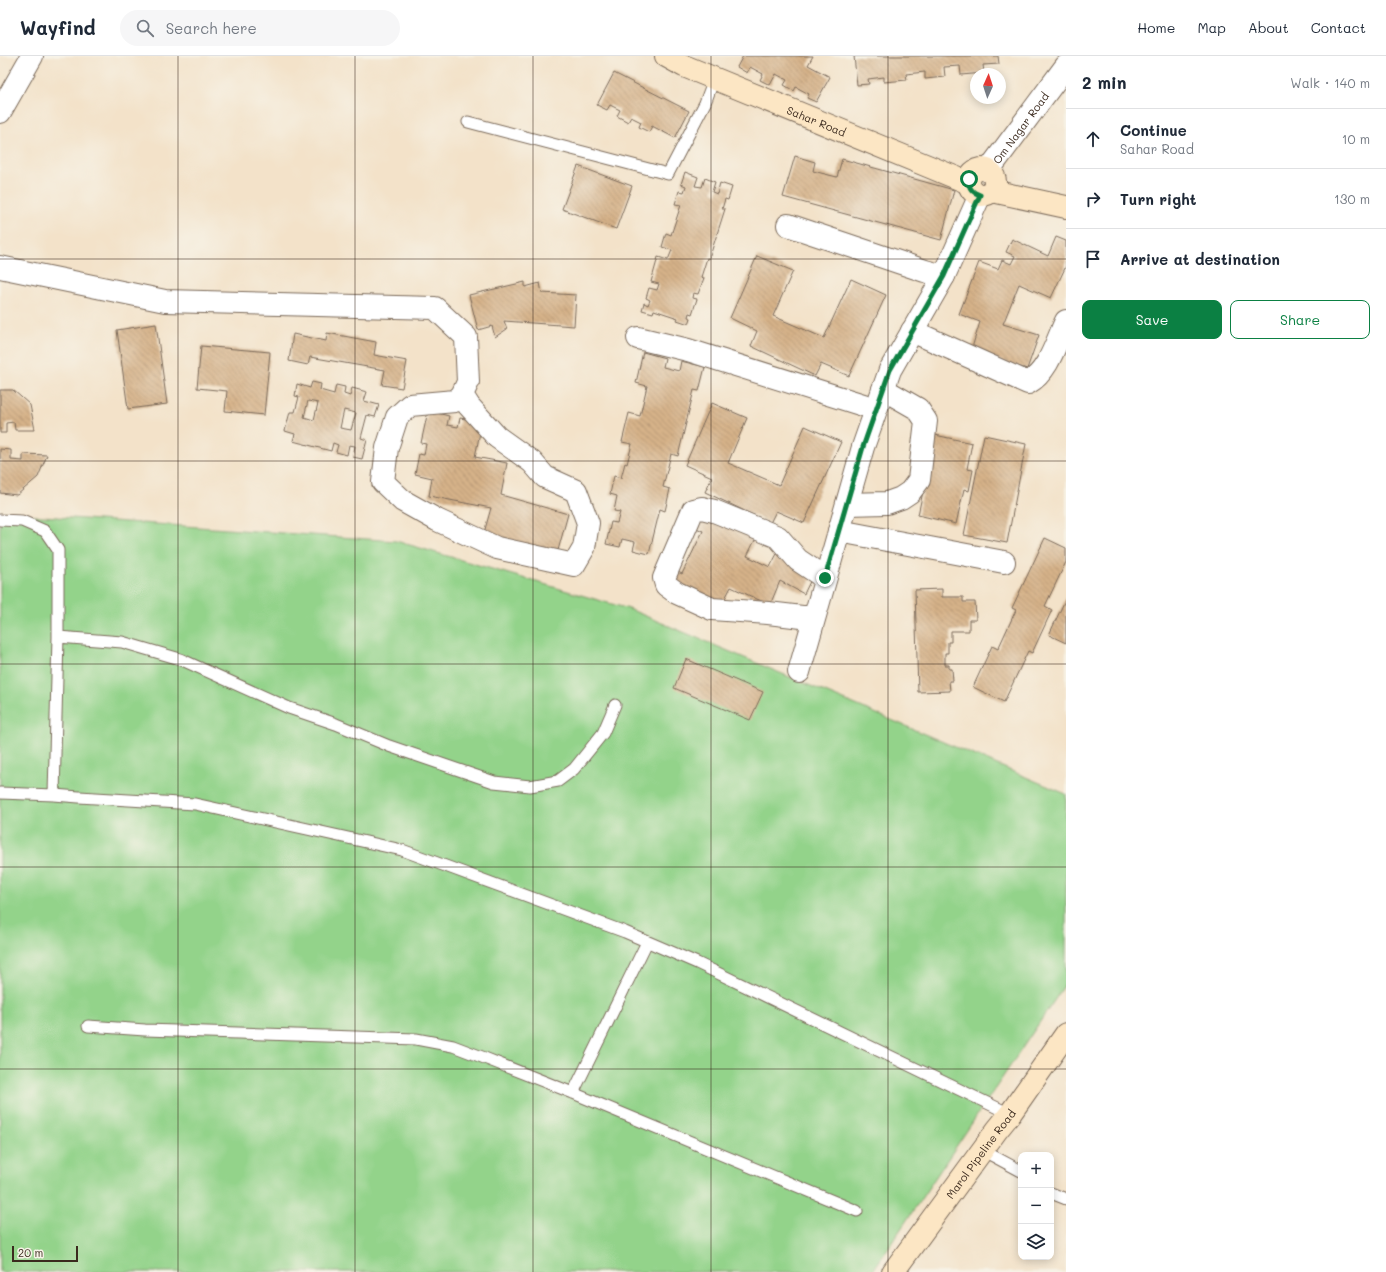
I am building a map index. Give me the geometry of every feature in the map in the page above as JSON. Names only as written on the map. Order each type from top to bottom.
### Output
[{"type":"street","points":[[0,112],[32,56]]},
{"type":"street","name":"Sahar Road","points":[[666,56],[684,66],[714,79],[982,185],[1066,207]]},
{"type":"street","name":"Om Nagar Road","points":[[799,672],[863,447],[890,370],[944,276],[982,185],[1066,66]]},
{"type":"street","points":[[788,224],[925,271],[944,276]]},
{"type":"street","points":[[0,267],[165,301],[435,308],[466,337],[468,382],[462,395],[455,402],[410,405],[397,418],[387,448],[382,482],[403,501],[437,520],[497,548],[574,565],[584,548],[588,523],[576,491],[545,477],[532,462],[497,437],[469,406],[462,395]]},
{"type":"street","points":[[912,331],[1028,383],[1045,367],[1066,321]]},
{"type":"street","points":[[638,338],[918,409],[926,421],[919,480],[910,492],[901,498],[887,503],[847,504]]},
{"type":"street","points":[[814,617],[712,609],[677,593],[666,585],[664,578],[693,510],[702,508],[714,511],[778,537],[798,560],[825,578]]},
{"type":"street","points":[[839,531],[1004,562]]},
{"type":"street","name":"Marol Pipeline Road","points":[[893,1272],[1010,1114],[1066,1034]]},
{"type":"lane","points":[[468,122],[668,174],[705,103],[714,79]]},
{"type":"lane","points":[[0,520],[22,521],[45,531],[58,550],[58,637],[54,794]]},
{"type":"lane","points":[[58,637],[122,642],[180,659],[288,708],[452,768],[501,783],[530,786],[558,781],[574,769],[603,732],[616,705]]},
{"type":"lane","points":[[0,793],[54,794],[79,797],[195,804],[402,850],[618,930],[697,963],[1010,1114]]},
{"type":"lane","points":[[573,1093],[647,942]]},
{"type":"lane","points":[[88,1026],[183,1031],[416,1039],[453,1046],[573,1093],[857,1211]]},
{"type":"lane","points":[[982,1150],[1018,1169]]},
{"type":"lane","points":[[1054,1194],[1066,1199]]},
{"type":"green space","points":[[0,513],[396,541],[629,609],[1066,794],[1066,983],[872,1272],[0,1272]]},
{"type":"building","points":[[743,56],[813,56],[808,65],[830,77],[816,102],[807,98],[809,94],[796,87],[794,91],[784,85],[787,80],[776,74],[770,85],[760,80],[763,74],[750,67],[747,73],[737,67]]},
{"type":"building","points":[[854,56],[998,56],[999,64],[983,65],[983,68],[970,68],[970,74],[961,75],[960,66],[944,67],[945,77],[925,79],[925,72],[906,74],[907,80],[884,82],[884,77],[868,79],[869,84],[857,85]]},
{"type":"building","points":[[614,73],[689,111],[675,138],[652,126],[649,132],[639,127],[641,122],[631,117],[628,122],[617,116],[620,110],[610,105],[607,110],[597,105]]},
{"type":"building","points":[[795,156],[815,162],[813,171],[837,177],[842,159],[954,190],[941,240],[783,197]]},
{"type":"building","points":[[578,166],[632,186],[616,229],[562,209]]},
{"type":"building","points":[[685,172],[698,177],[695,186],[702,187],[705,178],[715,182],[712,192],[717,194],[720,183],[732,187],[728,200],[725,199],[722,209],[725,209],[709,259],[707,258],[701,277],[704,278],[698,294],[693,293],[692,298],[697,299],[692,314],[689,313],[688,317],[691,318],[689,324],[677,320],[678,318],[654,310],[653,313],[642,310],[644,303],[648,305],[650,300],[646,298],[649,288],[657,290],[659,284],[651,282],[658,257],[668,260],[672,250],[662,247],[666,233],[671,235],[681,205],[675,204],[679,191],[684,192],[686,186],[681,184]]},
{"type":"building","points":[[1056,237],[1066,241],[1066,266],[1051,298],[1019,284],[1003,324],[1039,335],[1027,369],[971,351],[980,322],[959,314],[979,262],[998,269],[1002,260],[1011,264],[1015,256],[1006,252],[1012,239],[1048,256]]},
{"type":"building","points":[[757,256],[793,271],[773,316],[824,338],[851,279],[886,295],[849,376],[821,364],[815,376],[751,346],[757,331],[730,318]]},
{"type":"building","points":[[525,282],[525,287],[540,283],[542,293],[576,295],[574,326],[504,321],[507,329],[495,337],[492,326],[478,330],[469,295]]},
{"type":"building","points":[[156,324],[167,404],[128,409],[117,330]]},
{"type":"building","points":[[327,333],[376,342],[374,355],[407,361],[402,388],[382,385],[385,370],[310,357],[308,365],[289,361],[293,334],[326,341]]},
{"type":"building","points":[[201,346],[270,352],[264,415],[225,411],[227,391],[197,388]]},
{"type":"building","points":[[643,352],[665,358],[663,367],[679,371],[681,361],[705,367],[699,391],[694,390],[678,456],[671,454],[663,487],[670,489],[665,511],[660,509],[649,554],[633,550],[635,542],[622,539],[620,547],[606,544],[611,522],[617,523],[620,512],[614,511],[617,496],[610,494],[614,476],[621,478],[625,463],[627,464],[632,444],[622,442],[629,413],[640,416],[647,386],[636,383]]},
{"type":"building","points":[[312,382],[321,384],[320,390],[334,394],[336,385],[345,387],[344,394],[350,396],[352,388],[367,392],[364,401],[379,405],[375,417],[367,415],[361,438],[367,440],[362,459],[353,457],[355,446],[349,445],[347,455],[336,452],[338,445],[333,443],[331,451],[293,441],[295,434],[285,431],[290,412],[295,412],[299,397],[295,396],[297,384],[310,388]],"holes":[[[308,401],[318,403],[314,420],[304,417]],[[344,410],[356,413],[351,430],[340,428]]]},
{"type":"building","points":[[0,390],[13,390],[30,405],[35,430],[15,430],[14,422],[6,423],[6,433],[0,433]]},
{"type":"building","points":[[712,403],[747,418],[728,463],[779,485],[805,426],[841,442],[804,523],[776,511],[770,523],[705,492],[712,477],[685,465]]},
{"type":"building","points":[[428,411],[449,416],[447,425],[458,427],[460,418],[482,422],[475,457],[507,463],[501,495],[568,514],[557,554],[484,533],[491,508],[429,496],[432,478],[415,474],[419,454],[424,455],[426,444],[421,443]]},
{"type":"building","points":[[935,435],[972,443],[967,469],[973,470],[969,491],[964,489],[956,524],[918,515]]},
{"type":"building","points":[[984,435],[1026,444],[1007,543],[964,535]]},
{"type":"building","points":[[0,449],[11,450],[11,460],[23,461],[23,454],[47,455],[38,477],[17,495],[0,493]]},
{"type":"building","points":[[699,511],[756,538],[747,556],[770,567],[778,552],[814,573],[804,594],[780,581],[770,605],[731,587],[720,608],[669,583],[674,570],[682,574],[703,531],[692,526]]},
{"type":"building","points":[[1045,538],[1066,548],[1066,562],[1045,606],[1052,610],[1032,653],[1028,651],[1004,702],[973,687],[992,646],[998,649],[1016,610],[1012,608]]},
{"type":"building","points":[[942,589],[942,597],[963,597],[963,602],[975,602],[976,620],[969,620],[969,631],[951,631],[951,642],[948,642],[948,653],[945,653],[945,665],[949,665],[949,669],[952,669],[953,681],[949,681],[950,691],[918,692],[915,590]]},
{"type":"building","points":[[1066,598],[1066,643],[1049,635]]},
{"type":"building","points":[[686,659],[763,692],[750,720],[674,688]]},
{"type":"route","points":[[825,578],[863,447],[890,370],[944,276],[980,195],[976,194],[969,187],[969,179]]}]
